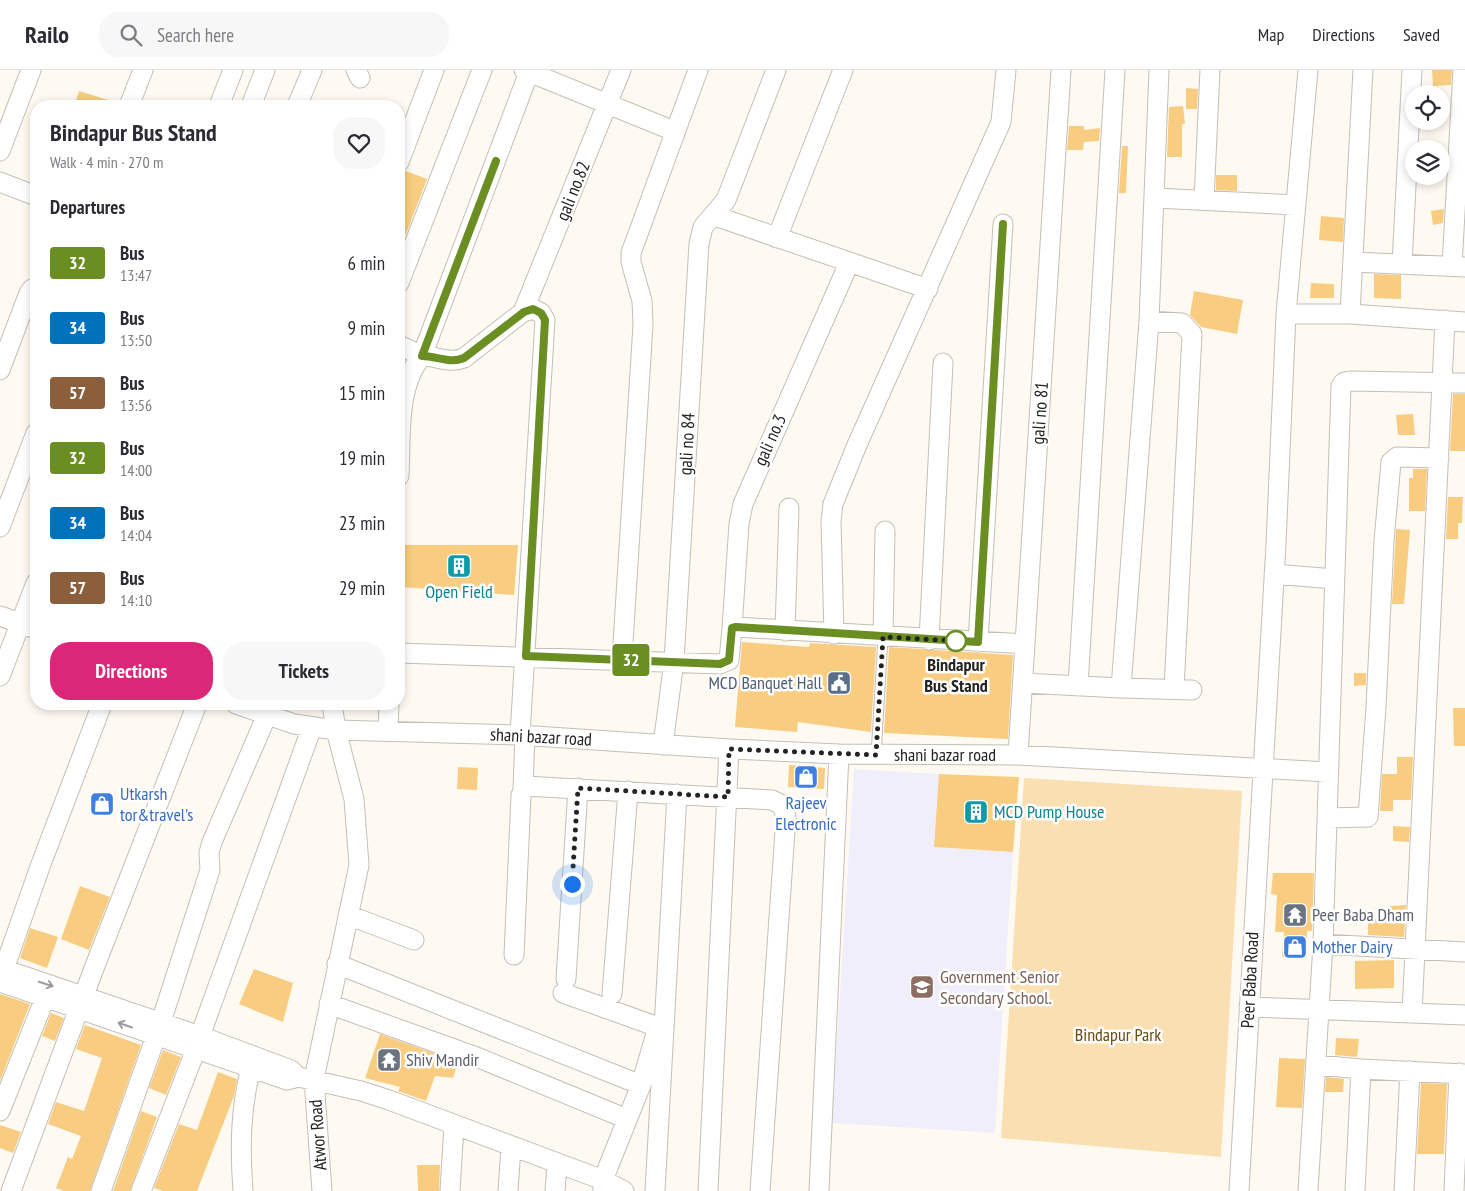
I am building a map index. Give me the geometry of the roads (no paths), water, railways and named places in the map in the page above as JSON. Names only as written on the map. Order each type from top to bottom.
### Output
[{"type":"street","points":[[0,152],[31,70]]},
{"type":"street","points":[[131,100],[143,70]]},
{"type":"street","points":[[220,100],[233,70]]},
{"type":"street","points":[[253,100],[265,70]]},
{"type":"street","points":[[300,100],[312,70]]},
{"type":"street","points":[[405,146],[434,70]]},
{"type":"street","points":[[405,268],[482,70]]},
{"type":"street","name":"gali no.82","points":[[524,312],[621,70]]},
{"type":"street","points":[[622,659],[644,324],[642,301],[631,262],[631,253],[698,70]]},
{"type":"street","points":[[776,70],[726,200],[709,222],[777,238],[928,289]]},
{"type":"street","points":[[777,238],[843,70]]},
{"type":"street","points":[[834,634],[831,521],[833,504],[857,445],[1001,122],[1006,70]]},
{"type":"street","name":"gali no 81","points":[[1018,756],[1061,70]]},
{"type":"street","points":[[1078,686],[1115,70]]},
{"type":"street","points":[[1121,688],[1149,321],[1159,70]]},
{"type":"street","points":[[1204,200],[1210,70]]},
{"type":"street","name":"Peer Baba Road","points":[[1239,1191],[1274,574],[1286,314],[1308,70]]},
{"type":"street","points":[[1350,314],[1363,70]]},
{"type":"street","points":[[1402,264],[1412,70]]},
{"type":"street","points":[[1353,262],[1458,267],[1463,70]]},
{"type":"street","points":[[405,398],[413,370],[422,356],[527,71],[567,78],[608,104],[674,132]]},
{"type":"street","points":[[0,182],[30,194]]},
{"type":"street","points":[[1155,198],[1296,205]]},
{"type":"street","name":"gali no 84","points":[[663,745],[674,662],[699,244],[709,222]]},
{"type":"street","points":[[978,642],[1003,224]]},
{"type":"street","name":"gali no.3","points":[[674,662],[726,664],[730,655],[739,524],[743,504],[849,263]]},
{"type":"street","points":[[0,370],[30,293]]},
{"type":"street","points":[[405,349],[422,356],[431,356],[449,361],[464,358],[524,312],[533,309],[541,313],[545,320],[522,735],[523,788],[514,955]]},
{"type":"street","points":[[1286,314],[1350,314],[1465,322]]},
{"type":"street","points":[[1412,1013],[1445,320]]},
{"type":"street","points":[[1023,684],[1183,690],[1192,334],[1182,323],[1149,321]]},
{"type":"street","points":[[929,640],[943,363]]},
{"type":"street","points":[[1308,1191],[1317,1065],[1322,944],[1341,386],[1344,382],[1350,381],[1465,383]]},
{"type":"street","points":[[0,527],[30,448]]},
{"type":"street","points":[[1327,818],[1368,817],[1376,707],[1384,541],[1391,462],[1397,458],[1439,458]]},
{"type":"street","points":[[785,631],[789,508]]},
{"type":"street","points":[[883,637],[886,531]]},
{"type":"street","points":[[1274,574],[1334,579]]},
{"type":"street","points":[[0,616],[28,626],[0,676]]},
{"type":"street","points":[[732,628],[1025,644]]},
{"type":"street","points":[[405,653],[674,662]]},
{"type":"street","points":[[1,973],[100,710]]},
{"type":"street","points":[[11,1191],[81,1002],[194,710]]},
{"type":"street","name":"shani bazar road","points":[[253,710],[312,727],[336,730],[522,735],[729,749],[839,754],[1018,756],[1328,772]]},
{"type":"street","name":"Atwor Road","points":[[322,1191],[306,1078],[329,1004],[359,866],[358,828],[347,766],[336,730],[333,710]]},
{"type":"street","points":[[388,731],[389,710]]},
{"type":"street","points":[[100,1191],[159,1029],[207,881],[210,870],[209,853],[212,842],[267,715]]},
{"type":"street","points":[[141,1191],[198,1042],[260,866],[312,727]]},
{"type":"street","points":[[708,1191],[729,749]]},
{"type":"street","points":[[819,1191],[839,754]]},
{"type":"street","points":[[523,788],[531,785],[728,797],[772,800],[782,805],[786,817],[760,1191]]},
{"type":"street","points":[[578,788],[564,986],[658,1026],[641,1085],[603,1186]]},
{"type":"street","points":[[612,994],[628,791]]},
{"type":"street","points":[[655,1191],[677,794]]},
{"type":"street","points":[[348,915],[414,940]]},
{"type":"street","points":[[1322,944],[1465,952]]},
{"type":"street","points":[[337,964],[641,1085]]},
{"type":"street","points":[[1,973],[45,998],[81,1002]]},
{"type":"street","points":[[1,973],[159,1029],[291,1070],[306,1078],[361,1091],[557,1164],[603,1186],[624,1191]]},
{"type":"street","points":[[0,1110],[45,998]]},
{"type":"street","points":[[329,1004],[479,1058],[627,1119]]},
{"type":"street","points":[[1249,1007],[1465,1015]]},
{"type":"street","points":[[198,1042],[251,1068],[287,1080],[306,1078]]},
{"type":"street","points":[[1317,1065],[1361,1070],[1462,1074],[1454,1191]]},
{"type":"street","points":[[243,1191],[242,1118],[245,1092],[251,1068]]},
{"type":"street","points":[[1355,1191],[1361,1070]]},
{"type":"street","points":[[1404,1191],[1410,1072]]},
{"type":"street","points":[[450,1191],[454,1125]]},
{"type":"street","points":[[508,1191],[511,1147]]},
{"type":"street","points":[[555,1191],[557,1164]]},
{"type":"lane","points":[[876,755],[883,637]]},
{"type":"place","name":"Open Field","points":[[459,566]]},
{"type":"place","name":"Bindapur Bus Stand","points":[[956,641]]},
{"type":"place","name":"MCD Banquet Hall","points":[[839,683]]},
{"type":"place","name":"Rajeev Electronic","points":[[806,777]]},
{"type":"place","name":"Utkarsh tor&travel's","points":[[102,804]]},
{"type":"place","name":"MCD Pump House","points":[[976,812]]},
{"type":"place","name":"Peer Baba Dham","points":[[1295,915]]},
{"type":"place","name":"Mother Dairy","points":[[1295,947]]},
{"type":"place","name":"Government Senior Secondary School.","points":[[922,987]]},
{"type":"place","name":"Shiv Mandir","points":[[389,1060]]},
{"type":"park label","name":"Bindapur Park","points":[[1118,1035]]}]
